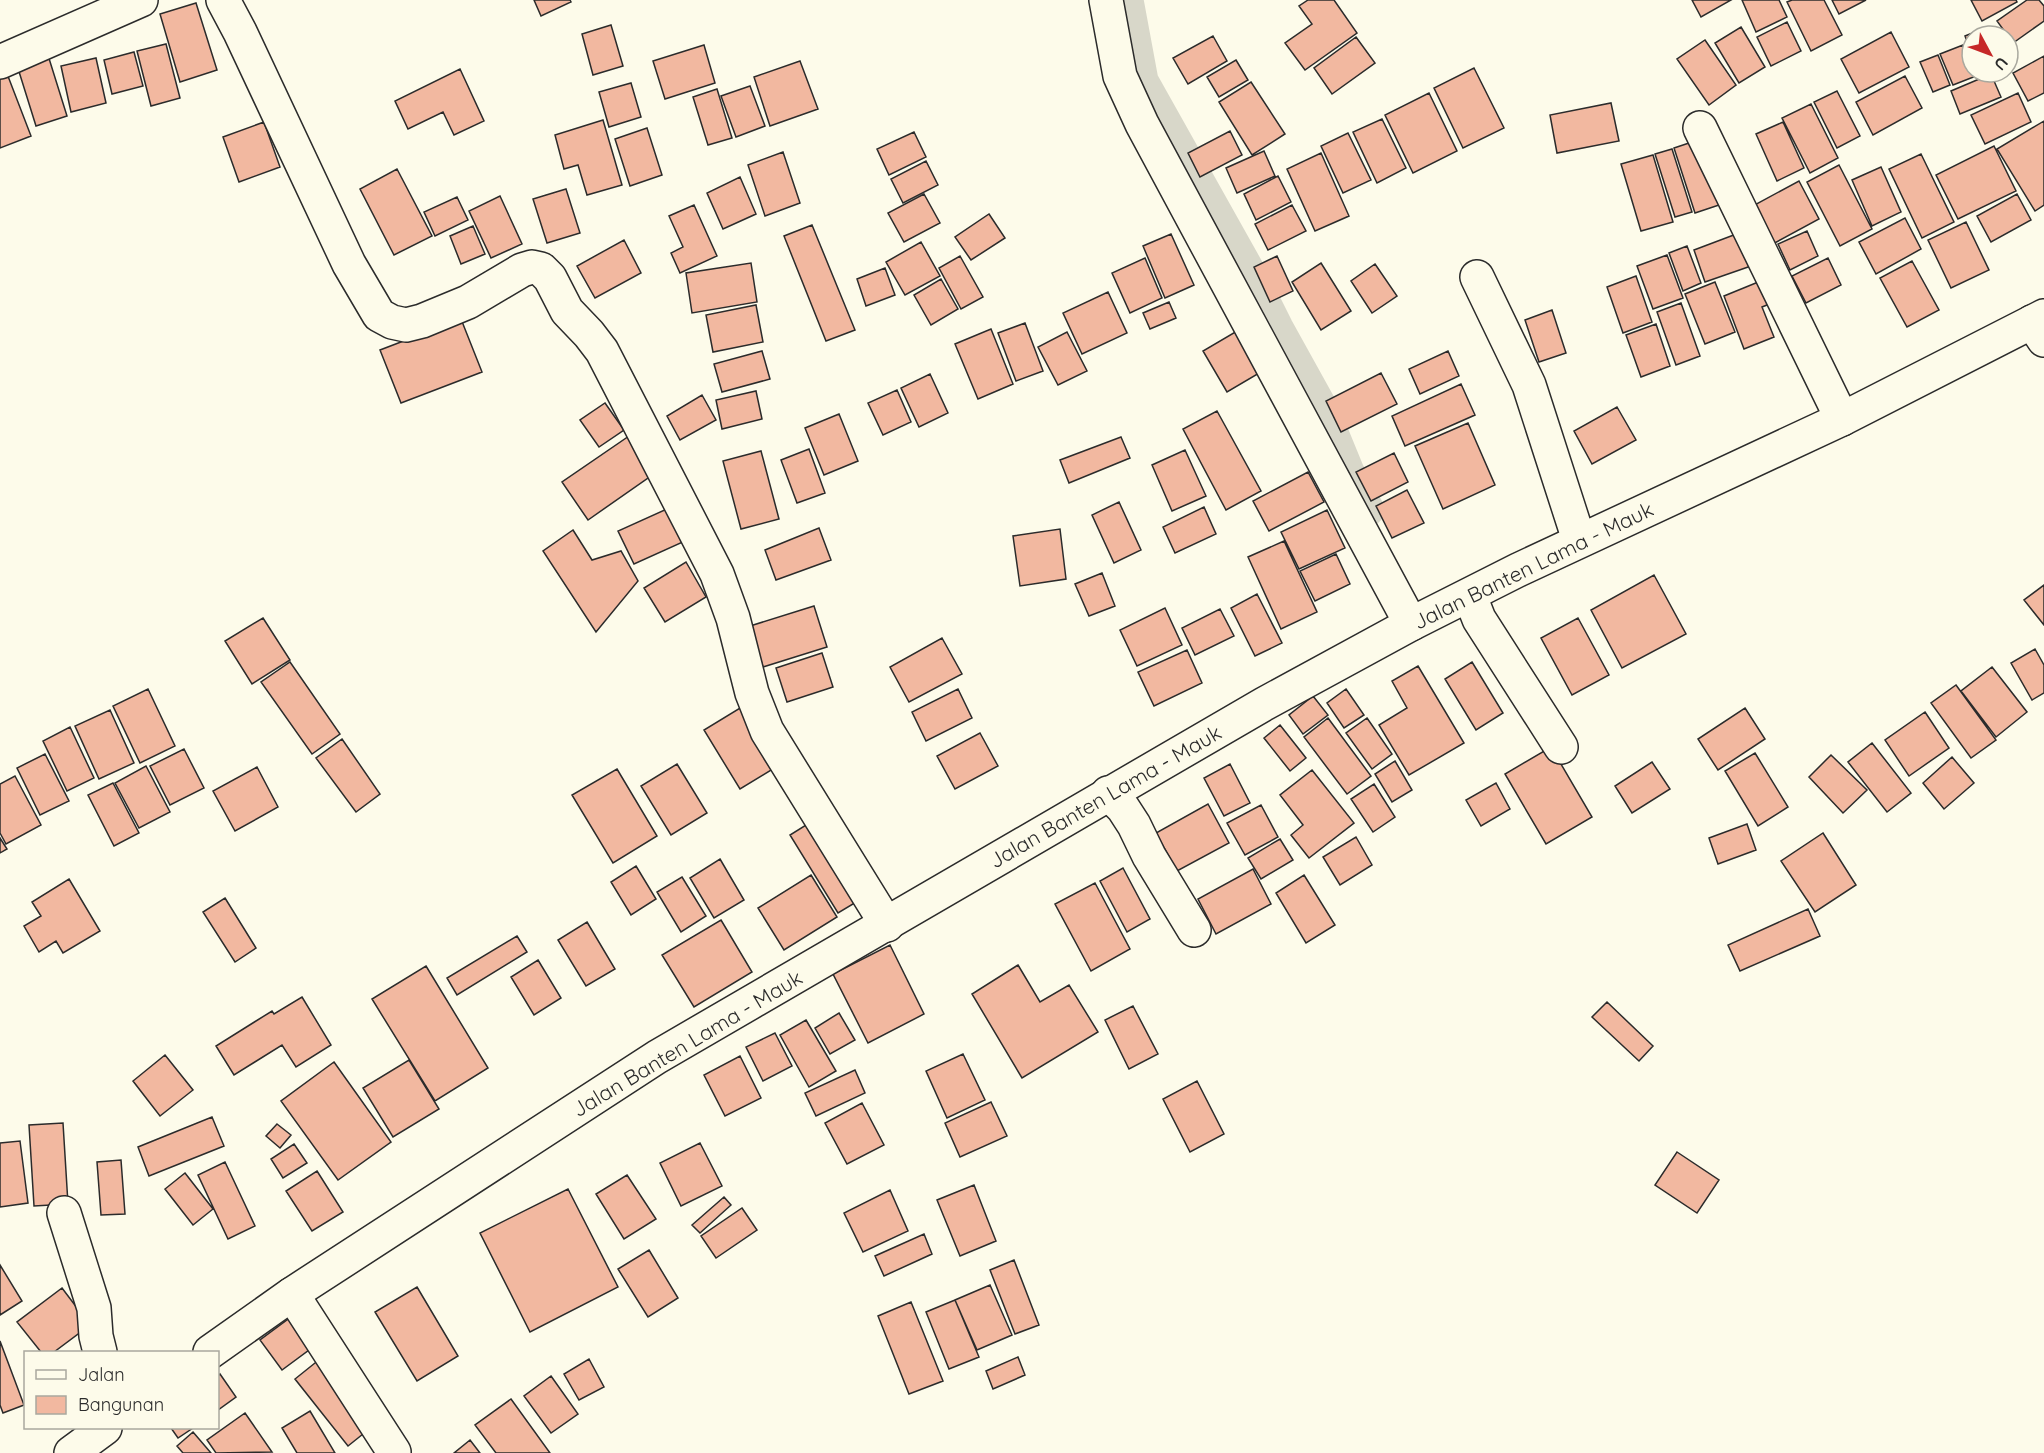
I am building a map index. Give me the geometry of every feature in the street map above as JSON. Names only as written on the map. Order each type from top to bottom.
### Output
[{"type":"street","points":[[0,62],[141,0]]},
{"type":"street","points":[[223,0],[349,264],[379,315],[392,322],[406,325],[423,321],[468,302],[522,270],[532,267],[541,269],[550,278],[567,310],[602,351],[717,574],[733,618],[752,693],[767,730],[887,925]]},
{"type":"street","points":[[1106,0],[1120,76],[1142,124],[1411,624]]},
{"type":"street","points":[[1700,128],[1842,419]]},
{"type":"street","points":[[1477,277],[1529,385],[1579,540]]},
{"type":"street","name":"Jalan Banten Lama - Mauk","points":[[213,1351],[292,1294],[657,1057],[1264,704],[1411,624],[1579,540],[2040,326]]},
{"type":"street","points":[[1470,596],[1479,619],[1561,747]]},
{"type":"street","points":[[1108,793],[1123,808],[1134,825],[1154,865],[1194,930]]},
{"type":"street","points":[[64,1213],[94,1308],[100,1351]]},
{"type":"street","points":[[292,1294],[394,1452]]},
{"type":"street","points":[[71,1453],[104,1429]]},
{"type":"building","points":[[534,0],[570,0],[571,2],[541,16]]},
{"type":"building","points":[[1308,0],[1334,0],[1357,33],[1305,70],[1285,43],[1312,24],[1299,6]]},
{"type":"building","points":[[1692,0],[1731,0],[1701,17]]},
{"type":"building","points":[[1742,0],[1779,0],[1787,17],[1756,32]]},
{"type":"building","points":[[1824,0],[1842,35],[1811,51],[1787,2]]},
{"type":"building","points":[[1832,0],[1866,0],[1839,14]]},
{"type":"building","points":[[1971,0],[2016,0],[2017,2],[1982,21]]},
{"type":"building","points":[[2027,0],[2039,0],[2044,6],[2044,21],[2020,38],[2020,24],[1999,24],[1997,21]]},
{"type":"building","points":[[196,3],[217,70],[180,82],[160,14]]},
{"type":"building","points":[[1787,22],[1801,51],[1771,66],[1757,37]]},
{"type":"building","points":[[611,25],[623,66],[593,75],[582,34]]},
{"type":"building","points":[[1741,27],[1765,67],[1739,83],[1715,43]]},
{"type":"building","points":[[1891,32],[1909,67],[1859,93],[1841,59]]},
{"type":"building","points":[[1213,36],[1227,61],[1188,84],[1173,58]]},
{"type":"building","points":[[1356,37],[1375,63],[1332,94],[1314,68]]},
{"type":"building","points":[[1705,40],[1736,85],[1709,105],[1677,59]]},
{"type":"building","points":[[166,44],[180,98],[151,106],[137,51]]},
{"type":"building","points":[[704,45],[715,83],[665,99],[653,61]]},
{"type":"building","points":[[1960,46],[1960,82],[1953,85],[1940,54]]},
{"type":"building","points":[[47,52],[67,116],[36,126],[16,62]]},
{"type":"building","points":[[134,52],[143,86],[112,94],[104,60]]},
{"type":"building","points":[[1938,55],[1950,85],[1933,92],[1920,62]]},
{"type":"building","points":[[2044,56],[2044,93],[2028,101],[2019,84],[2020,69]]},
{"type":"building","points":[[96,58],[106,103],[71,112],[61,66]]},
{"type":"building","points":[[1236,60],[1248,80],[1219,97],[1207,77]]},
{"type":"building","points":[[800,61],[818,109],[770,126],[754,77]]},
{"type":"building","points":[[1474,68],[1504,128],[1463,148],[1434,88]]},
{"type":"building","points":[[460,69],[484,121],[454,135],[443,112],[408,129],[395,101]]},
{"type":"building","points":[[6,71],[31,136],[0,148],[0,73]]},
{"type":"building","points":[[1905,76],[1922,108],[1873,135],[1856,102]]},
{"type":"building","points":[[1251,82],[1285,134],[1252,155],[1219,102]]},
{"type":"building","points":[[631,83],[641,117],[609,127],[599,92]]},
{"type":"building","points":[[1967,84],[1995,84],[2001,97],[1960,114],[1951,91]]},
{"type":"building","points":[[750,86],[765,126],[736,137],[721,96]]},
{"type":"building","points":[[717,89],[732,138],[708,145],[693,97]]},
{"type":"building","points":[[1837,91],[1860,136],[1837,148],[1814,102]]},
{"type":"building","points":[[1429,93],[1457,151],[1413,173],[1385,115]]},
{"type":"building","points":[[2018,93],[2031,122],[1985,144],[1971,115]]},
{"type":"building","points":[[1611,103],[1619,141],[1557,153],[1550,115]]},
{"type":"building","points":[[1811,104],[1838,158],[1810,173],[1782,118]]},
{"type":"building","points":[[1382,119],[1406,168],[1377,183],[1353,132]]},
{"type":"building","points":[[603,120],[622,185],[587,195],[578,165],[564,169],[555,135]]},
{"type":"building","points":[[2044,121],[2044,205],[2035,211],[1997,149]]},
{"type":"building","points":[[264,122],[280,167],[239,182],[223,137]]},
{"type":"building","points":[[1783,122],[1804,168],[1777,181],[1756,134]]},
{"type":"building","points":[[647,128],[662,175],[630,186],[615,139]]},
{"type":"building","points":[[1230,131],[1242,155],[1200,177],[1188,153]]},
{"type":"building","points":[[914,132],[926,157],[889,175],[877,149]]},
{"type":"building","points":[[1348,133],[1371,180],[1343,193],[1321,146]]},
{"type":"building","points":[[1698,140],[1719,205],[1695,213],[1674,148]]},
{"type":"building","points":[[1994,146],[2016,191],[1958,219],[1936,175]]},
{"type":"building","points":[[1672,149],[1692,212],[1675,217],[1655,154]]},
{"type":"building","points":[[1264,151],[1275,176],[1237,193],[1226,168]]},
{"type":"building","points":[[783,152],[800,203],[765,216],[748,165]]},
{"type":"building","points":[[1321,153],[1349,216],[1315,231],[1287,169]]},
{"type":"building","points":[[1921,154],[1954,222],[1922,238],[1889,169]]},
{"type":"building","points":[[1653,155],[1673,222],[1641,231],[1621,164]]},
{"type":"building","points":[[926,161],[938,185],[903,203],[891,179]]},
{"type":"building","points":[[1839,165],[1872,229],[1840,246],[1807,182]]},
{"type":"building","points":[[1881,167],[1901,212],[1872,226],[1852,180]]},
{"type":"building","points":[[397,169],[432,236],[394,255],[360,189]]},
{"type":"building","points":[[1278,176],[1291,202],[1256,220],[1244,194]]},
{"type":"building","points":[[740,177],[756,214],[723,229],[707,193]]},
{"type":"building","points":[[1799,181],[1819,219],[1769,246],[1749,208]]},
{"type":"building","points":[[566,189],[580,233],[547,243],[533,199]]},
{"type":"building","points":[[924,194],[940,223],[904,242],[888,213]]},
{"type":"building","points":[[2017,194],[2031,220],[1991,242],[1977,216]]},
{"type":"building","points":[[500,196],[522,244],[491,258],[469,211]]},
{"type":"building","points":[[457,197],[468,220],[435,236],[424,212]]},
{"type":"building","points":[[694,205],[717,256],[680,273],[671,253],[683,247],[669,216]]},
{"type":"building","points":[[1292,205],[1306,231],[1268,250],[1255,224]]},
{"type":"building","points":[[989,214],[1005,238],[971,260],[955,237]]},
{"type":"building","points":[[1905,218],[1921,249],[1876,274],[1859,242]]},
{"type":"building","points":[[1966,222],[1989,270],[1951,288],[1928,240]]},
{"type":"building","points":[[812,225],[855,330],[826,341],[784,236]]},
{"type":"building","points":[[473,226],[485,254],[461,264],[450,236]]},
{"type":"building","points":[[1807,231],[1818,256],[1790,270],[1778,244]]},
{"type":"building","points":[[1739,233],[1751,266],[1705,282],[1694,250]]},
{"type":"building","points":[[1171,234],[1194,285],[1165,298],[1143,246]]},
{"type":"building","points":[[624,240],[641,273],[595,298],[577,266]]},
{"type":"building","points":[[921,242],[940,276],[905,295],[886,262]]},
{"type":"building","points":[[1687,246],[1701,283],[1683,291],[1669,253]]},
{"type":"building","points":[[1667,255],[1683,298],[1653,309],[1637,266]]},
{"type":"building","points":[[960,256],[983,297],[961,309],[939,268]]},
{"type":"building","points":[[1277,256],[1293,291],[1270,302],[1254,267]]},
{"type":"building","points":[[1145,258],[1162,298],[1130,313],[1112,273]]},
{"type":"building","points":[[1828,258],[1841,285],[1806,303],[1792,276]]},
{"type":"building","points":[[1912,261],[1939,310],[1907,327],[1880,278]]},
{"type":"building","points":[[751,263],[757,302],[692,313],[686,273]]},
{"type":"building","points":[[1321,263],[1351,311],[1321,330],[1292,282]]},
{"type":"building","points":[[1375,264],[1397,296],[1372,313],[1351,281]]},
{"type":"building","points":[[885,268],[895,295],[866,306],[857,279]]},
{"type":"building","points":[[1636,276],[1652,322],[1623,333],[1607,287]]},
{"type":"building","points":[[1768,278],[1777,301],[1762,307],[1774,337],[1744,349],[1724,296]]},
{"type":"building","points":[[941,279],[958,309],[931,325],[914,295]]},
{"type":"building","points":[[1715,282],[1735,332],[1705,344],[1685,294]]},
{"type":"building","points":[[1108,292],[1127,333],[1082,354],[1063,313]]},
{"type":"building","points":[[1169,302],[1176,318],[1150,329],[1143,313]]},
{"type":"building","points":[[1681,303],[1700,356],[1676,365],[1657,312]]},
{"type":"building","points":[[756,305],[763,342],[713,352],[706,315]]},
{"type":"building","points":[[1552,310],[1566,353],[1539,362],[1525,320]]},
{"type":"building","points":[[461,319],[482,372],[401,403],[380,350]]},
{"type":"building","points":[[1025,323],[1043,371],[1016,381],[998,333]]},
{"type":"building","points":[[1656,324],[1670,366],[1641,377],[1626,335]]},
{"type":"building","points":[[991,329],[1013,384],[978,399],[955,344]]},
{"type":"building","points":[[1237,331],[1261,372],[1227,392],[1203,351]]},
{"type":"building","points":[[1067,332],[1087,371],[1058,385],[1038,347]]},
{"type":"building","points":[[762,351],[770,379],[722,392],[714,364]]},
{"type":"building","points":[[1448,351],[1459,376],[1420,394],[1409,369]]},
{"type":"building","points":[[1381,373],[1397,404],[1341,432],[1326,401]]},
{"type":"building","points":[[930,374],[948,413],[919,427],[901,388]]},
{"type":"building","points":[[1461,384],[1475,415],[1405,446],[1392,416]]},
{"type":"building","points":[[897,390],[911,422],[883,435],[868,403]]},
{"type":"building","points":[[756,391],[762,419],[722,429],[716,400]]},
{"type":"building","points":[[702,395],[716,420],[680,440],[667,416]]},
{"type":"building","points":[[605,403],[624,430],[599,447],[580,420]]},
{"type":"building","points":[[1617,407],[1636,440],[1592,464],[1574,431]]},
{"type":"building","points":[[1217,411],[1261,491],[1226,510],[1183,429]]},
{"type":"building","points":[[839,414],[858,461],[824,475],[805,428]]},
{"type":"building","points":[[1468,423],[1495,485],[1443,509],[1415,446]]},
{"type":"building","points":[[632,434],[658,471],[588,520],[562,482]]},
{"type":"building","points":[[1121,437],[1130,458],[1069,483],[1060,460]]},
{"type":"building","points":[[809,449],[825,493],[797,503],[781,460]]},
{"type":"building","points":[[1185,450],[1206,496],[1172,511],[1152,465]]},
{"type":"building","points":[[761,451],[779,519],[741,529],[723,461]]},
{"type":"building","points":[[1394,453],[1408,482],[1371,501],[1356,472]]},
{"type":"building","points":[[1308,472],[1324,502],[1269,531],[1253,501]]},
{"type":"building","points":[[1407,490],[1424,523],[1392,538],[1376,506]]},
{"type":"building","points":[[1119,502],[1141,550],[1114,563],[1092,515]]},
{"type":"building","points":[[678,504],[694,537],[634,564],[618,531]]},
{"type":"building","points":[[1204,507],[1216,534],[1175,553],[1163,527]]},
{"type":"building","points":[[1327,510],[1345,548],[1299,569],[1281,532]]},
{"type":"building","points":[[819,528],[831,560],[776,580],[765,550]]},
{"type":"building","points":[[1060,529],[1066,579],[1020,586],[1013,536]]},
{"type":"building","points":[[573,530],[592,560],[621,551],[638,581],[596,632],[543,551]]},
{"type":"building","points":[[1284,541],[1317,612],[1281,629],[1248,557]]},
{"type":"building","points":[[1336,554],[1350,584],[1315,601],[1300,571]]},
{"type":"building","points":[[686,562],[706,597],[665,622],[644,588]]},
{"type":"building","points":[[1102,573],[1115,606],[1089,616],[1075,584]]},
{"type":"building","points":[[1654,575],[1686,634],[1622,668],[1591,610]]},
{"type":"building","points":[[2044,585],[2044,625],[2024,600]]},
{"type":"building","points":[[1257,594],[1282,643],[1255,656],[1231,608]]},
{"type":"building","points":[[814,606],[827,647],[763,667],[750,626]]},
{"type":"building","points":[[1165,608],[1182,645],[1137,666],[1120,630]]},
{"type":"building","points":[[1220,609],[1234,636],[1195,655],[1182,628]]},
{"type":"building","points":[[263,618],[290,660],[252,684],[225,641]]},
{"type":"building","points":[[1578,618],[1609,675],[1572,695],[1541,638]]},
{"type":"building","points":[[942,638],[962,674],[909,702],[890,667]]},
{"type":"building","points":[[2035,649],[2044,665],[2044,693],[2032,700],[2011,663]]},
{"type":"building","points":[[1187,650],[1202,683],[1154,706],[1138,672]]},
{"type":"building","points":[[822,653],[833,687],[787,702],[776,668]]},
{"type":"building","points":[[290,662],[340,734],[312,754],[261,682]]},
{"type":"building","points":[[1472,662],[1503,713],[1476,730],[1445,679]]},
{"type":"building","points":[[1418,666],[1464,743],[1409,775],[1379,725],[1407,708],[1392,681]]},
{"type":"building","points":[[1992,667],[2027,712],[1996,737],[1961,691]]},
{"type":"building","points":[[1956,685],[1996,740],[1971,758],[1931,703]]},
{"type":"building","points":[[148,689],[175,746],[140,763],[113,706]]},
{"type":"building","points":[[958,689],[972,718],[926,741],[912,712]]},
{"type":"building","points":[[1346,689],[1364,715],[1344,728],[1327,703]]},
{"type":"building","points":[[1313,696],[1328,715],[1303,734],[1289,715]]},
{"type":"building","points":[[745,705],[781,764],[740,789],[704,730]]},
{"type":"building","points":[[1745,708],[1765,739],[1718,770],[1698,739]]},
{"type":"building","points":[[110,710],[134,763],[99,779],[75,726]]},
{"type":"building","points":[[1925,712],[1949,748],[1909,776],[1885,740]]},
{"type":"building","points":[[1328,718],[1371,776],[1347,794],[1304,737]]},
{"type":"building","points":[[1367,718],[1392,754],[1372,769],[1346,733]]},
{"type":"building","points":[[1280,725],[1306,758],[1290,771],[1264,738]]},
{"type":"building","points":[[70,727],[94,778],[67,791],[43,741]]},
{"type":"building","points":[[980,733],[998,766],[955,789],[937,756]]},
{"type":"building","points":[[342,739],[380,794],[356,812],[316,758]]},
{"type":"building","points":[[1872,743],[1911,793],[1887,812],[1848,762]]},
{"type":"building","points":[[1551,747],[1592,817],[1546,844],[1505,774]]},
{"type":"building","points":[[184,749],[204,788],[170,805],[150,766]]},
{"type":"building","points":[[1755,753],[1788,807],[1758,826],[1725,771]]},
{"type":"building","points":[[45,754],[69,801],[40,815],[17,768]]},
{"type":"building","points":[[1831,755],[1867,790],[1843,813],[1809,777]]},
{"type":"building","points":[[1952,757],[1974,783],[1944,809],[1923,783]]},
{"type":"building","points":[[1395,761],[1412,790],[1392,802],[1375,774]]},
{"type":"building","points":[[1652,762],[1670,789],[1632,813],[1615,786]]},
{"type":"building","points":[[677,764],[707,813],[671,835],[641,786]]},
{"type":"building","points":[[1230,764],[1250,803],[1224,816],[1204,778]]},
{"type":"building","points":[[146,766],[170,812],[139,828],[115,783]]},
{"type":"building","points":[[257,767],[278,807],[235,831],[213,791]]},
{"type":"building","points":[[617,769],[657,836],[613,863],[572,795]]},
{"type":"building","points":[[1312,770],[1354,823],[1309,858],[1291,835],[1303,825],[1280,795]]},
{"type":"building","points":[[15,776],[41,825],[6,844],[0,833],[0,784]]},
{"type":"building","points":[[113,783],[139,833],[114,846],[88,795]]},
{"type":"building","points":[[1496,783],[1510,809],[1481,826],[1466,800]]},
{"type":"building","points":[[1374,784],[1395,817],[1373,832],[1351,799]]},
{"type":"building","points":[[1208,804],[1229,843],[1177,871],[1156,833]]},
{"type":"building","points":[[1261,805],[1278,837],[1245,855],[1227,823]]},
{"type":"building","points":[[814,820],[863,898],[838,913],[790,835]]},
{"type":"building","points":[[1747,824],[1756,850],[1718,864],[1709,838]]},
{"type":"building","points":[[1823,833],[1856,885],[1815,912],[1781,861]]},
{"type":"building","points":[[1356,837],[1372,865],[1340,885],[1323,857]]},
{"type":"building","points":[[0,838],[7,849],[0,853]]},
{"type":"building","points":[[1280,839],[1293,860],[1261,879],[1248,858]]},
{"type":"building","points":[[720,859],[744,900],[714,918],[690,878]]},
{"type":"building","points":[[636,866],[656,899],[631,915],[611,882]]},
{"type":"building","points":[[1123,868],[1150,919],[1127,932],[1100,881]]},
{"type":"building","points":[[1253,869],[1271,904],[1216,934],[1198,899]]},
{"type":"building","points":[[811,875],[837,917],[784,950],[758,908]]},
{"type":"building","points":[[1304,875],[1335,925],[1306,943],[1276,893]]},
{"type":"building","points":[[682,877],[706,916],[681,932],[657,892]]},
{"type":"building","points":[[69,879],[100,931],[63,953],[56,941],[39,952],[24,926],[41,916],[32,902]]},
{"type":"building","points":[[1095,883],[1130,949],[1091,971],[1055,904]]},
{"type":"building","points":[[225,898],[256,948],[235,962],[203,912]]},
{"type":"building","points":[[1808,909],[1820,936],[1740,971],[1728,945]]},
{"type":"building","points":[[721,920],[752,972],[694,1007],[662,955]]},
{"type":"building","points":[[587,922],[615,969],[586,986],[558,940]]},
{"type":"building","points":[[517,936],[527,952],[457,995],[447,978]]},
{"type":"building","points":[[890,945],[924,1014],[868,1043],[833,974]]},
{"type":"building","points":[[538,960],[561,998],[534,1015],[511,977]]},
{"type":"building","points":[[1018,965],[1040,1002],[1069,985],[1098,1032],[1022,1078],[972,994]]},
{"type":"building","points":[[426,966],[488,1068],[435,1101],[372,999]]},
{"type":"building","points":[[302,997],[331,1045],[296,1067],[282,1045],[234,1075],[216,1046],[272,1011],[274,1014]]},
{"type":"building","points":[[1607,1002],[1653,1046],[1639,1061],[1592,1017]]},
{"type":"building","points":[[1133,1006],[1158,1054],[1129,1069],[1105,1020]]},
{"type":"building","points":[[839,1013],[855,1040],[830,1054],[815,1028]]},
{"type":"building","points":[[806,1020],[836,1071],[809,1087],[780,1035]]},
{"type":"building","points":[[775,1033],[792,1066],[763,1081],[746,1047]]},
{"type":"building","points":[[963,1054],[985,1100],[947,1118],[926,1071]]},
{"type":"building","points":[[165,1055],[193,1090],[160,1116],[133,1081]]},
{"type":"building","points":[[740,1056],[761,1098],[725,1116],[704,1075]]},
{"type":"building","points":[[409,1060],[439,1109],[393,1137],[363,1088]]},
{"type":"building","points":[[334,1062],[391,1142],[338,1180],[281,1101]]},
{"type":"building","points":[[855,1070],[865,1093],[816,1116],[805,1093]]},
{"type":"building","points":[[1197,1081],[1224,1134],[1190,1152],[1163,1099]]},
{"type":"building","points":[[991,1102],[1007,1136],[960,1157],[945,1123]]},
{"type":"building","points":[[862,1103],[884,1145],[847,1164],[825,1123]]},
{"type":"building","points":[[212,1117],[224,1146],[149,1176],[138,1147]]},
{"type":"building","points":[[63,1123],[68,1204],[34,1206],[29,1125]]},
{"type":"building","points":[[277,1124],[291,1135],[280,1148],[266,1136]]},
{"type":"building","points":[[20,1141],[28,1203],[0,1207],[0,1143]]},
{"type":"building","points":[[700,1143],[722,1186],[681,1206],[660,1163]]},
{"type":"building","points":[[294,1144],[307,1163],[283,1178],[271,1159]]},
{"type":"building","points":[[1677,1152],[1719,1180],[1697,1213],[1655,1185]]},
{"type":"building","points":[[121,1160],[125,1214],[101,1215],[97,1162]]},
{"type":"building","points":[[225,1162],[255,1226],[228,1239],[198,1175]]},
{"type":"building","points":[[317,1171],[343,1212],[312,1231],[286,1191]]},
{"type":"building","points":[[185,1173],[213,1209],[193,1225],[165,1189]]},
{"type":"building","points":[[627,1175],[656,1219],[624,1239],[596,1194]]},
{"type":"building","points":[[974,1185],[996,1241],[960,1256],[937,1200]]},
{"type":"building","points":[[568,1189],[618,1287],[530,1332],[480,1233]]},
{"type":"building","points":[[890,1190],[908,1231],[863,1252],[844,1213]]},
{"type":"building","points":[[724,1197],[731,1205],[700,1233],[692,1225]]},
{"type":"building","points":[[742,1208],[757,1230],[716,1258],[701,1236]]},
{"type":"building","points":[[924,1234],[932,1254],[884,1276],[875,1256]]},
{"type":"building","points":[[649,1250],[678,1298],[648,1317],[618,1269]]},
{"type":"building","points":[[1014,1260],[1039,1325],[1015,1334],[990,1270]]},
{"type":"building","points":[[0,1265],[22,1301],[0,1315]]},
{"type":"building","points":[[990,1285],[1012,1335],[977,1350],[955,1300]]},
{"type":"building","points":[[417,1287],[458,1356],[417,1381],[375,1312]]},
{"type":"building","points":[[62,1288],[90,1325],[55,1351],[40,1351],[17,1322]]},
{"type":"building","points":[[955,1300],[979,1357],[949,1369],[926,1312]]},
{"type":"building","points":[[911,1302],[943,1381],[909,1394],[878,1316]]},
{"type":"building","points":[[291,1317],[313,1347],[282,1370],[260,1340]]},
{"type":"building","points":[[0,1341],[24,1405],[3,1413],[0,1405]]},
{"type":"building","points":[[1018,1357],[1025,1375],[993,1389],[986,1371]]},
{"type":"building","points":[[320,1359],[373,1426],[348,1446],[295,1379]]},
{"type":"building","points":[[589,1359],[604,1387],[579,1400],[564,1374]]},
{"type":"building","points":[[219,1375],[236,1397],[219,1409]]},
{"type":"building","points":[[551,1376],[578,1414],[551,1433],[524,1396]]},
{"type":"building","points":[[511,1399],[550,1453],[496,1453],[475,1425]]},
{"type":"building","points":[[310,1411],[335,1453],[297,1453],[282,1428]]},
{"type":"building","points":[[245,1413],[272,1452],[216,1453],[207,1440]]},
{"type":"building","points":[[172,1429],[192,1429],[178,1438]]},
{"type":"building","points":[[193,1432],[211,1453],[183,1453],[177,1446]]},
{"type":"building","points":[[470,1440],[480,1453],[454,1453]]},
{"type":"waterway","points":[[1127,0],[1142,81],[1248,270],[1323,411],[1348,472],[1368,510]]}]
